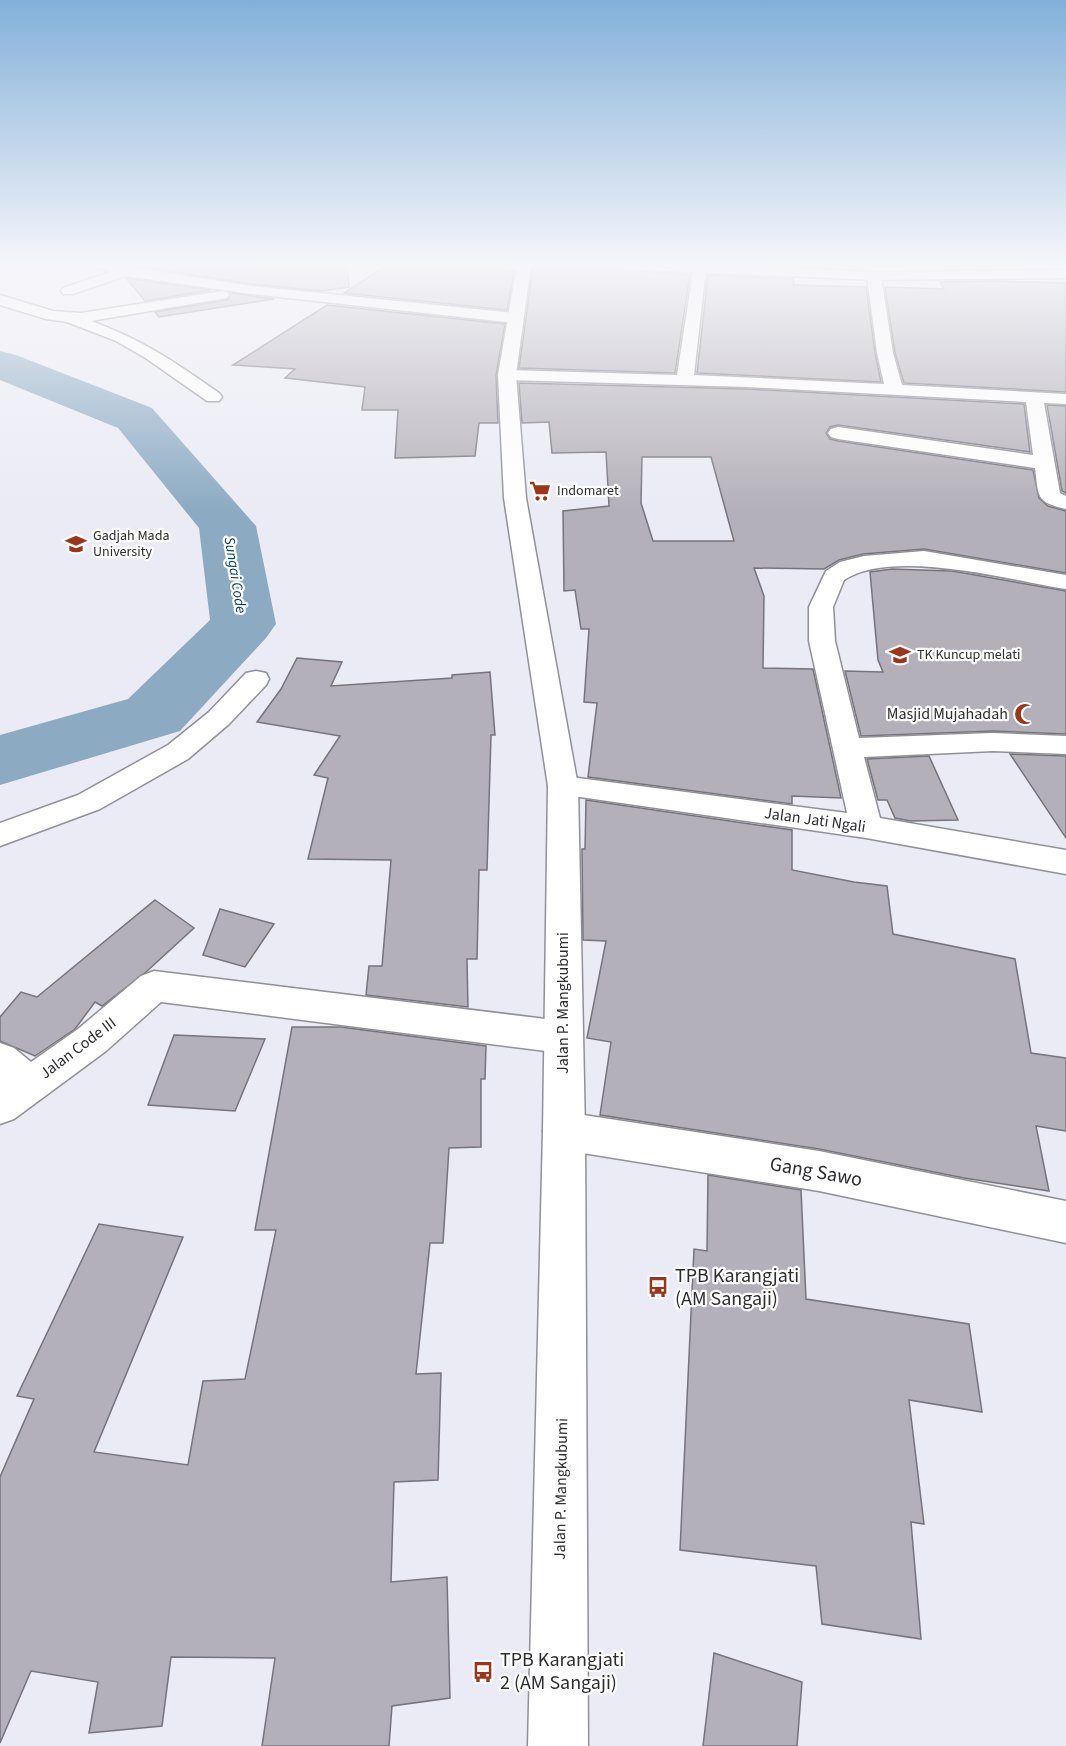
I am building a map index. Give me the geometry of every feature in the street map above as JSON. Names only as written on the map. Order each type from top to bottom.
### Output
[{"type":"street","points":[[137,346],[213,397]]},
{"type":"street","name":"Jalan P. Mangkubumi","points":[[511,346],[507,375],[515,498],[563,786],[564,1131],[558,1746]]},
{"type":"street","points":[[685,380],[689,346]]},
{"type":"street","points":[[884,346],[894,390]]},
{"type":"street","points":[[507,375],[685,380],[1066,399]]},
{"type":"street","points":[[1034,396],[1050,497],[1066,503]]},
{"type":"street","points":[[838,433],[1044,463]]},
{"type":"street","points":[[866,826],[822,641],[820,608],[834,576],[848,567],[864,563],[924,558],[1066,582]]},
{"type":"street","points":[[0,835],[89,802],[178,752],[219,718],[256,678]]},
{"type":"street","points":[[848,748],[993,742],[1066,745]]},
{"type":"street","name":"Jalan Jati Ngali","points":[[563,786],[866,826],[1066,862]]},
{"type":"street","name":"Jalan Code III","points":[[0,1106],[93,1040],[154,986],[562,1037]]},
{"type":"street","points":[[0,1060],[30,1084]]},
{"type":"street","name":"Gang Sawo","points":[[564,1131],[819,1171],[1066,1222]]},
{"type":"building","points":[[262,346],[501,346],[496,375],[498,423],[479,423],[475,456],[395,458],[398,410],[362,410],[365,387],[285,378],[295,369],[233,365]]},
{"type":"building","points":[[522,346],[679,346],[675,373],[519,368]]},
{"type":"building","points":[[700,346],[874,346],[881,382],[697,373]]},
{"type":"building","points":[[894,346],[1066,346],[1066,392],[904,383]]},
{"type":"building","points":[[519,383],[747,389],[1024,404],[1030,452],[838,425],[830,427],[826,433],[830,439],[838,441],[1033,470],[1039,498],[1048,506],[1066,511],[1066,573],[924,549],[863,554],[839,560],[824,569],[754,568],[764,596],[763,668],[813,669],[841,798],[792,796],[792,804],[588,777],[597,703],[584,702],[589,629],[581,629],[575,590],[564,591],[563,511],[609,506],[606,452],[552,453],[549,422],[522,423]],"holes":[[[642,457],[711,457],[734,541],[653,541],[641,503]]]},
{"type":"building","points":[[1047,405],[1066,406],[1066,493],[1062,491]]},
{"type":"building","points":[[892,569],[952,571],[1066,591],[1066,734],[993,731],[861,736],[845,671],[883,672],[878,660],[870,572]]},
{"type":"building","points":[[297,658],[342,662],[331,686],[452,678],[452,675],[490,672],[495,735],[491,735],[487,870],[479,870],[477,959],[467,959],[468,1007],[366,995],[369,966],[382,966],[391,860],[308,859],[328,778],[314,775],[340,736],[257,722],[281,689]]},
{"type":"building","points":[[1010,754],[1066,756],[1066,838]]},
{"type":"building","points":[[929,756],[958,820],[910,821],[895,818],[887,800],[878,800],[867,759]]},
{"type":"building","points":[[586,800],[792,830],[792,870],[887,886],[893,934],[1015,959],[1031,1053],[1066,1058],[1066,1131],[1036,1126],[1049,1191],[964,1178],[819,1149],[600,1115],[611,1042],[587,1038],[606,941],[583,940],[582,849],[585,849]]},
{"type":"building","points":[[155,900],[194,928],[146,972],[102,1006],[95,1002],[75,1029],[35,1056],[0,1041],[0,1017],[21,992],[37,997]]},
{"type":"building","points":[[220,909],[274,924],[245,967],[203,955]]},
{"type":"building","points":[[292,1027],[341,1027],[486,1046],[485,1079],[481,1079],[481,1147],[449,1148],[443,1243],[430,1243],[416,1374],[441,1373],[438,1480],[394,1482],[391,1582],[447,1577],[450,1698],[392,1706],[389,1746],[262,1746],[275,1658],[171,1657],[162,1726],[89,1733],[98,1682],[31,1671],[0,1743],[0,1477],[34,1399],[17,1396],[99,1224],[183,1237],[94,1452],[188,1465],[203,1381],[245,1379],[276,1230],[255,1230]]},
{"type":"building","points":[[174,1035],[265,1039],[235,1111],[148,1105]]},
{"type":"building","points":[[708,1175],[801,1190],[806,1299],[969,1324],[982,1412],[909,1400],[924,1524],[911,1522],[921,1639],[822,1624],[816,1566],[680,1550],[694,1249],[707,1251]]},
{"type":"building","points":[[714,1653],[802,1682],[797,1746],[703,1746]]},
{"type":"waterway","name":"Sungai Code","points":[[0,364],[135,418],[227,526],[243,624],[154,715],[0,760]]},
{"type":"place","name":"Indomaret","points":[[540,491]]},
{"type":"place","name":"Gadjah Mada University","points":[[76,544]]},
{"type":"place","name":"TK Kuncup melati","points":[[900,655]]},
{"type":"place","name":"Masjid Mujahadah","points":[[1025,714]]},
{"type":"place","name":"TPB Karangjati (AM Sangaji)","points":[[658,1287]]},
{"type":"place","name":"TPB Karangjati 2 (AM Sangaji)","points":[[483,1672]]}]
